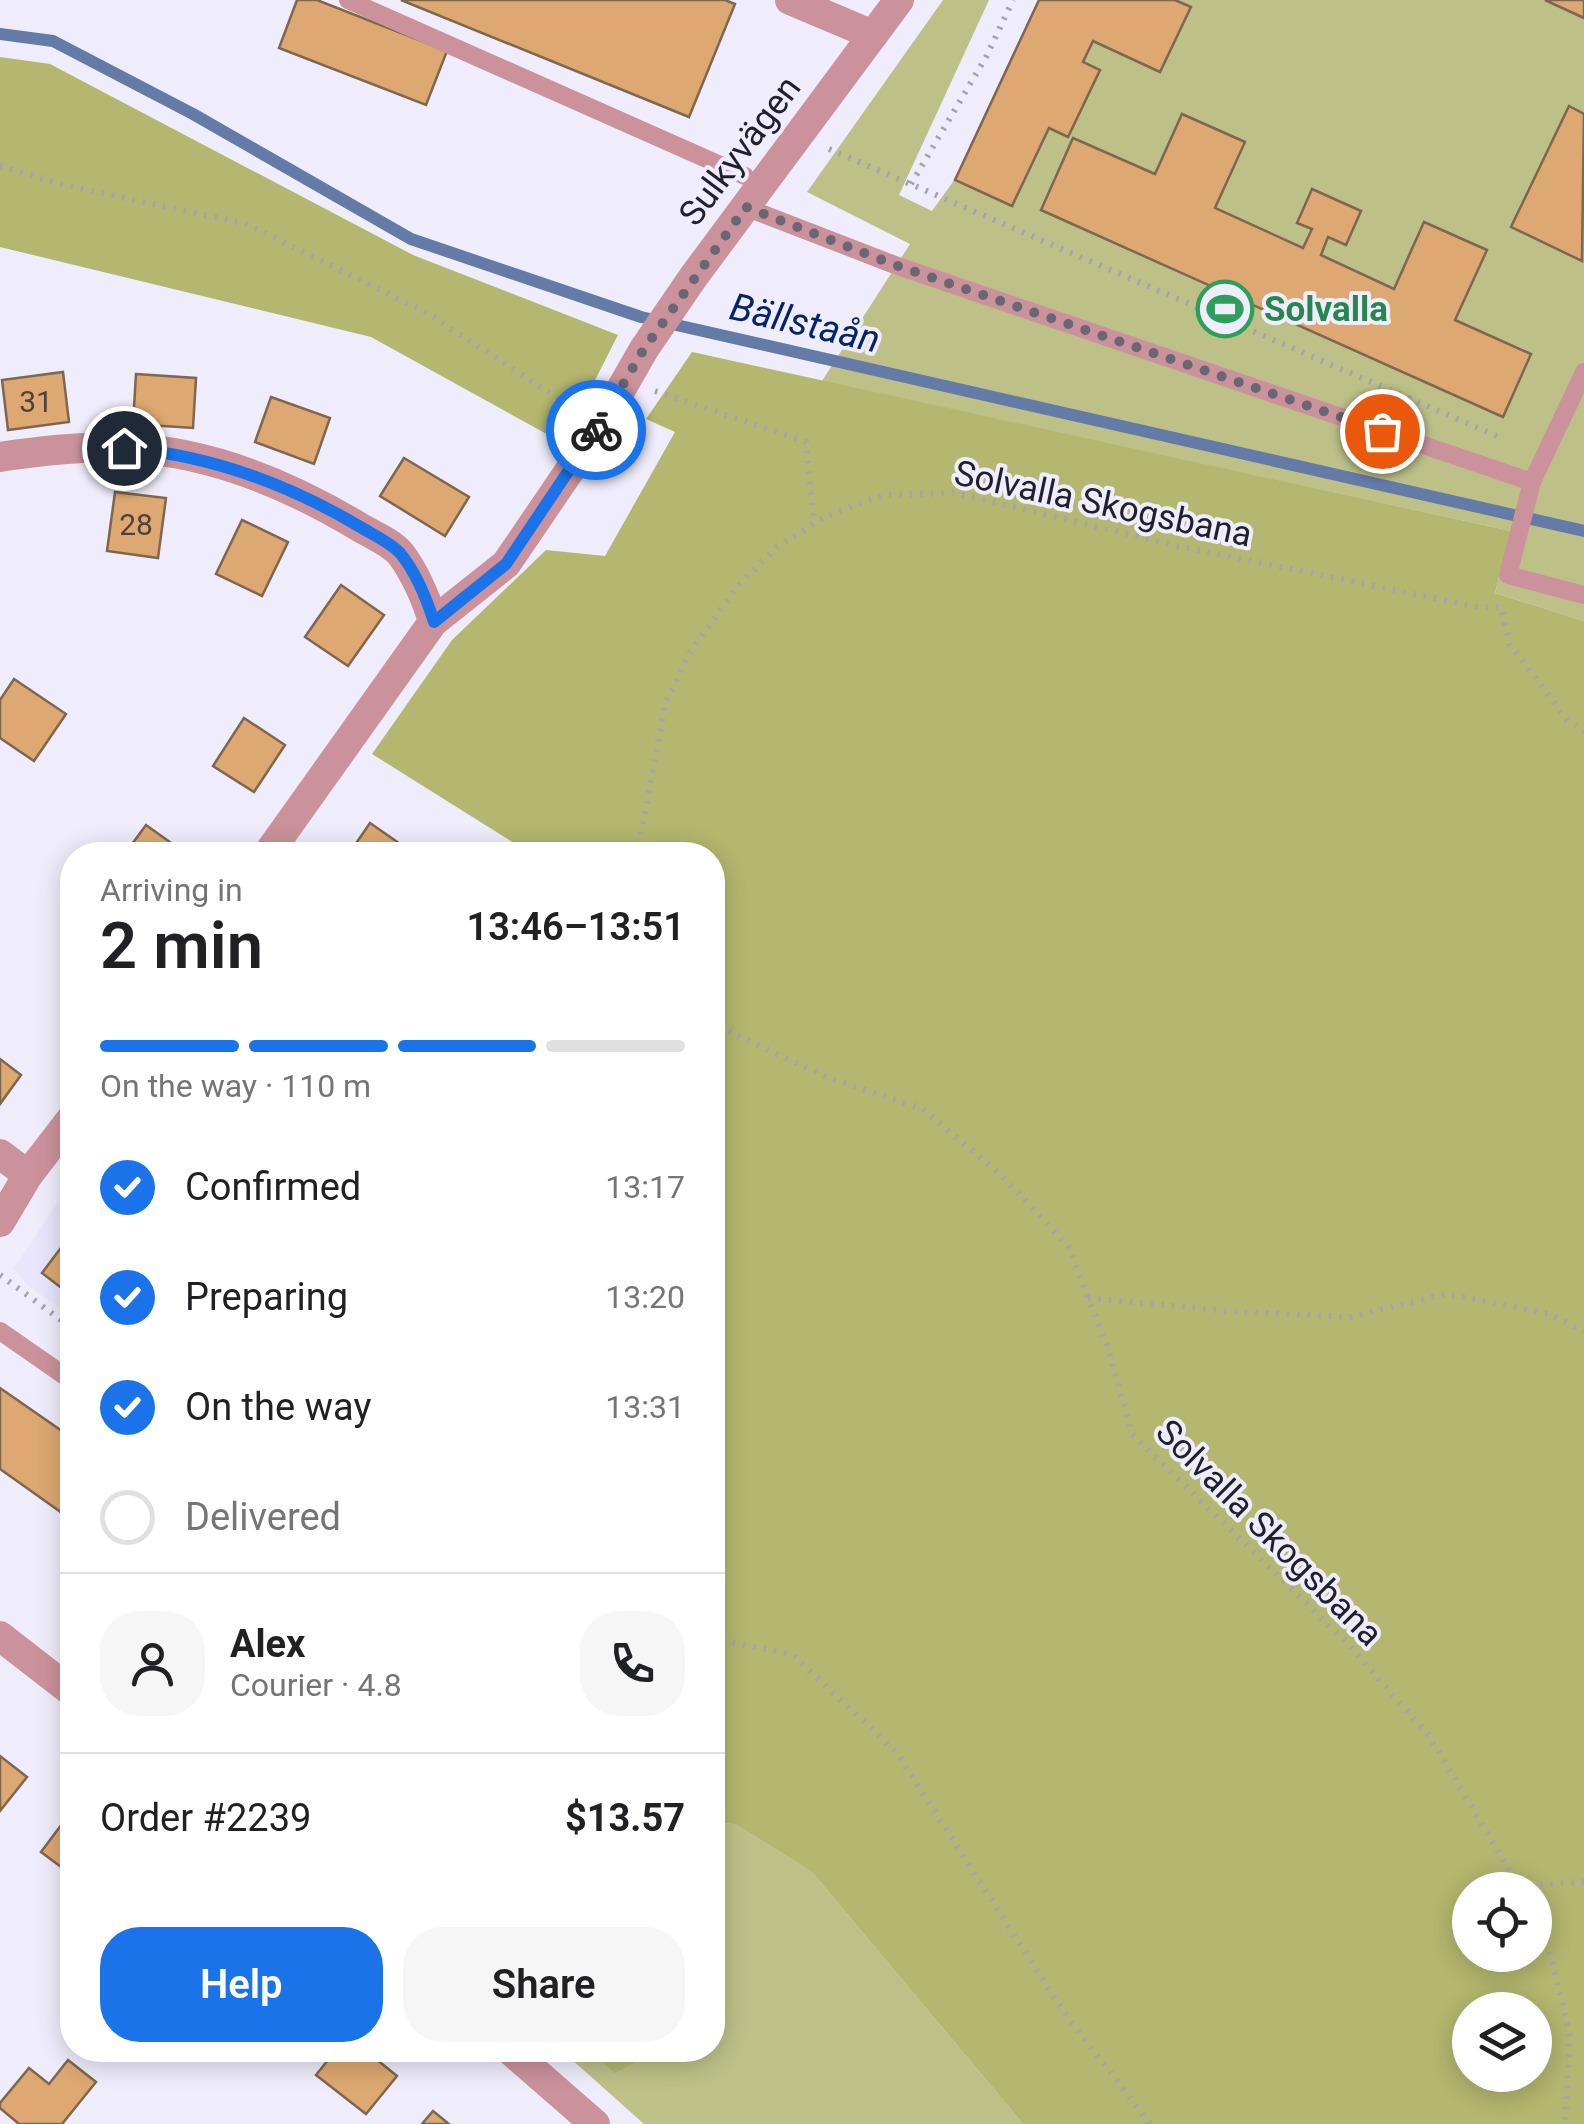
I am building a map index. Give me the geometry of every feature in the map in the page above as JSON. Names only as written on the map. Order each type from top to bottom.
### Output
[{"type":"street","points":[[790,0],[874,35]]},
{"type":"street","name":"Sulkyvägen","points":[[277,842],[434,622],[506,564],[600,426],[644,349],[694,276],[899,0]]},
{"type":"street","points":[[0,457],[124,448],[182,455],[264,480],[326,508],[398,551],[434,622]]},
{"type":"street","points":[[0,1222],[28,1174],[60,1133]]},
{"type":"street","points":[[0,1154],[28,1174]]},
{"type":"street","points":[[0,1636],[60,1683]]},
{"type":"street","points":[[524,2062],[596,2124]]},
{"type":"lane","points":[[348,0],[745,176]]},
{"type":"lane","points":[[746,207],[895,265],[1532,482]]},
{"type":"lane","points":[[1584,372],[1532,482],[1508,575],[1584,595]]},
{"type":"lane","points":[[0,1331],[60,1373]]},
{"type":"path","points":[[911,184],[986,56],[1013,0]]},
{"type":"path","points":[[798,136],[1544,456]]},
{"type":"path","points":[[0,166],[68,186],[247,224],[427,312],[600,426]]},
{"type":"path","points":[[625,381],[806,442],[814,524]]},
{"type":"path","name":"Solvalla Skogsbana","points":[[637,842],[665,705],[690,652],[738,586],[777,547],[814,524],[882,495],[954,493],[1178,546],[1478,607],[1501,606],[1510,644],[1568,720],[1584,732]]},
{"type":"path","name":"Solvalla Skogsbana","points":[[725,1027],[826,1078],[923,1110],[1002,1176],[1068,1246],[1108,1348],[1132,1434],[1351,1647],[1429,1736],[1510,1872]]},
{"type":"path","points":[[0,1275],[60,1319]]},
{"type":"path","points":[[1088,1298],[1350,1317],[1446,1294],[1550,1314],[1584,1331]]},
{"type":"path","points":[[725,1641],[793,1656],[897,1753],[1063,2011],[1150,2124]]},
{"type":"path","points":[[1552,1885],[1584,1882]]},
{"type":"path","points":[[1552,1961],[1570,2036],[1565,2124]]},
{"type":"shaded area","points":[[60,1199],[60,1308],[26,1284],[14,1268]]},
{"type":"green space","name":"Solvalla","points":[[943,0],[989,0],[899,195],[932,211],[955,179],[1039,0],[1584,0],[1584,621],[1495,593],[1511,531],[822,381],[910,244],[807,192]]},
{"type":"green space","points":[[0,57],[50,64],[413,255],[618,335],[563,443],[371,337],[0,247]]},
{"type":"green space","points":[[692,352],[1511,531],[1495,593],[1584,621],[1584,2124],[1023,2124],[812,1872],[735,1824],[725,1824],[725,842],[512,842],[372,754],[452,640],[546,550],[605,556],[675,432],[646,419]]},
{"type":"green space","points":[[725,1824],[735,1824],[812,1872],[1023,2124],[644,2124],[574,2062],[602,2062],[615,2072],[634,2062],[725,2062]]},
{"type":"green space","points":[[602,2062],[635,2062],[615,2073]]},
{"type":"building","points":[[297,0],[317,0],[447,51],[426,105],[279,48]]},
{"type":"building","points":[[401,0],[725,0],[735,4],[689,117]]},
{"type":"building","points":[[1039,0],[1175,0],[1191,7],[1160,72],[1093,41],[1083,62],[1100,70],[1068,137],[1049,128],[1012,206],[955,180]]},
{"type":"building","points":[[1545,0],[1584,0],[1584,18]]},
{"type":"building","points":[[1569,106],[1584,114],[1582,261],[1511,227]]},
{"type":"building","points":[[1182,114],[1245,142],[1215,208],[1303,248],[1312,229],[1297,223],[1312,189],[1361,211],[1346,245],[1328,237],[1321,255],[1394,289],[1424,222],[1487,250],[1455,320],[1531,354],[1503,417],[1041,210],[1073,138],[1155,174]]},
{"type":"building","points":[[63,372],[69,422],[8,430],[2,380]]},
{"type":"building","points":[[136,374],[196,378],[193,428],[133,424]]},
{"type":"building","points":[[271,397],[330,418],[314,464],[255,442]]},
{"type":"building","points":[[404,458],[469,497],[445,536],[380,496]]},
{"type":"building","points":[[115,492],[166,498],[158,558],[107,551]]},
{"type":"building","points":[[242,520],[288,542],[262,596],[216,574]]},
{"type":"building","points":[[341,585],[384,615],[348,666],[305,637]]},
{"type":"building","points":[[14,679],[66,714],[34,761],[0,738],[0,700]]},
{"type":"building","points":[[244,718],[285,745],[254,792],[213,766]]},
{"type":"building","points":[[370,823],[397,842],[357,842]]},
{"type":"building","points":[[146,825],[170,842],[134,842]]},
{"type":"building","points":[[0,1059],[21,1075],[0,1104]]},
{"type":"building","points":[[60,1249],[60,1287],[42,1273]]},
{"type":"building","points":[[0,1388],[60,1430],[60,1512],[0,1469]]},
{"type":"building","points":[[0,1756],[27,1777],[0,1811]]},
{"type":"building","points":[[60,1827],[60,1866],[41,1852]]},
{"type":"building","points":[[66,2062],[96,2082],[62,2124],[19,2124],[0,2108],[29,2068],[49,2084]]},
{"type":"building","points":[[326,2062],[380,2062],[397,2076],[366,2114],[316,2075]]},
{"type":"building","points":[[433,2111],[449,2124],[422,2124]]},
{"type":"waterway","name":"Bällstaån","points":[[0,34],[53,41],[193,114],[411,239],[641,317],[1584,531]]},
{"type":"way so far","points":[[596,430],[644,349],[746,207],[895,265],[1382,431]]},
{"type":"place","name":"Solvalla","points":[[1225,309]]},
{"type":"route","points":[[124,448],[154,450],[207,462],[264,480],[326,508],[398,551],[434,622],[506,564],[596,430]]}]
